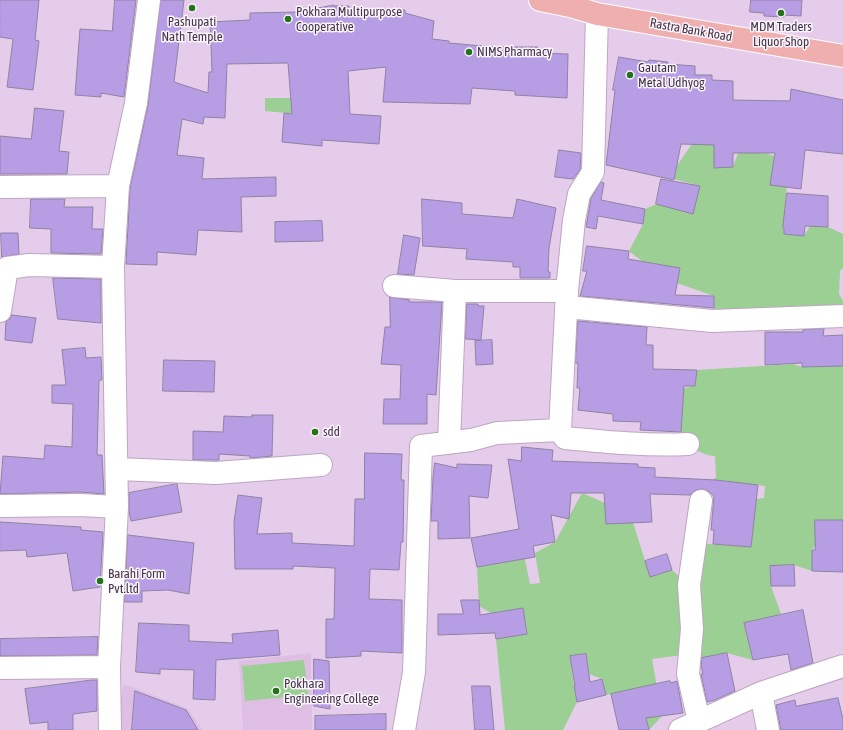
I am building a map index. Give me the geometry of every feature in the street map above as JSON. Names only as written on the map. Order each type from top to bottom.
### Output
[{"type":"main road","name":"Rastra Bank Road","points":[[540,0],[570,3],[597,14],[843,56]]},
{"type":"street","points":[[110,730],[109,667],[117,507],[113,267],[118,186],[136,103],[149,0]]},
{"type":"street","points":[[597,14],[593,172],[579,194],[574,220],[567,299],[560,430],[565,438],[656,445],[688,444]]},
{"type":"street","points":[[0,187],[118,186]]},
{"type":"street","points":[[0,311],[7,268],[29,265],[113,267]]},
{"type":"street","points":[[394,286],[567,299],[712,320],[843,316]]},
{"type":"street","points":[[449,443],[455,291]]},
{"type":"street","points":[[404,730],[414,672],[421,446],[471,440],[497,433],[560,430]]},
{"type":"street","points":[[117,469],[216,473],[320,465]]},
{"type":"street","points":[[701,501],[689,585],[692,629],[688,674],[689,725],[761,693],[843,666]]},
{"type":"street","points":[[1,506],[80,505],[117,507]]},
{"type":"street","points":[[0,668],[109,667]]},
{"type":"street","points":[[761,693],[768,730]]},
{"type":"shaded area","name":"Pokhara Engineering College","points":[[311,653],[312,730],[243,730],[239,661]]},
{"type":"shaded area","points":[[124,684],[187,708],[203,730],[117,730],[117,715]]},
{"type":"green space","points":[[265,98],[327,98],[328,117],[265,111]]},
{"type":"green space","points":[[714,140],[714,167],[733,167],[738,153],[765,153],[788,161],[784,234],[804,236],[810,226],[828,227],[843,234],[843,268],[840,271],[839,294],[843,301],[843,316],[714,314],[714,296],[677,283],[643,262],[629,251],[643,224],[645,209],[700,186],[674,179],[676,167],[692,144]]},
{"type":"green space","points":[[793,364],[802,367],[843,366],[843,520],[815,521],[815,546],[812,550],[812,571],[794,565],[770,566],[771,586],[781,614],[744,623],[753,660],[727,653],[700,659],[690,654],[652,659],[662,716],[649,730],[640,688],[606,695],[602,679],[589,674],[586,654],[570,657],[577,702],[563,730],[505,730],[496,639],[527,634],[523,608],[491,613],[479,606],[477,567],[507,562],[524,555],[530,584],[540,583],[535,553],[555,542],[582,493],[605,503],[607,524],[633,522],[650,577],[672,570],[689,585],[695,543],[751,547],[756,499],[764,498],[765,486],[713,480],[716,477],[715,456],[710,456],[696,450],[684,438],[681,428],[683,408],[669,407],[670,391],[695,386],[697,370]]},
{"type":"green space","points":[[304,660],[308,695],[245,701],[242,666]]},
{"type":"building","points":[[0,0],[39,0],[35,40],[39,41],[33,90],[7,87],[13,39],[0,37]]},
{"type":"building","points":[[115,0],[136,0],[124,97],[101,93],[101,97],[75,95],[80,29],[112,31]]},
{"type":"building","points":[[161,0],[184,0],[174,82],[208,93],[209,72],[212,72],[210,22],[250,20],[250,13],[296,12],[334,5],[349,6],[349,8],[385,13],[385,9],[405,10],[405,13],[434,21],[432,39],[449,41],[449,43],[494,47],[538,47],[538,53],[568,54],[567,98],[515,95],[515,91],[472,88],[470,104],[383,102],[386,67],[348,71],[350,114],[381,116],[379,144],[322,140],[322,146],[282,142],[284,113],[292,114],[288,63],[227,64],[225,118],[204,117],[203,124],[182,119],[177,155],[204,158],[202,179],[276,177],[276,196],[241,197],[242,232],[198,230],[196,255],[157,252],[157,265],[126,264],[130,188],[148,105]]},
{"type":"building","points":[[751,0],[802,0],[801,16],[764,16],[764,13],[750,12]]},
{"type":"building","points":[[619,57],[648,62],[649,60],[668,62],[668,64],[695,66],[695,75],[712,75],[712,80],[733,81],[733,100],[790,101],[791,89],[843,100],[843,154],[805,150],[801,189],[770,185],[775,153],[733,153],[733,167],[714,168],[714,145],[681,144],[674,180],[606,165],[615,90],[613,90]]},
{"type":"building","points":[[35,108],[64,111],[59,151],[69,152],[67,174],[0,174],[0,136],[31,139]]},
{"type":"building","points":[[559,150],[581,153],[580,170],[573,179],[555,177]]},
{"type":"building","points":[[661,179],[700,186],[693,214],[656,204]]},
{"type":"building","points":[[601,182],[604,183],[601,200],[645,209],[643,224],[598,216],[596,229],[586,227],[591,199]]},
{"type":"building","points":[[787,193],[828,196],[828,227],[805,226],[804,236],[784,234],[783,228]]},
{"type":"building","points":[[31,199],[65,199],[64,207],[93,207],[92,229],[103,229],[101,254],[51,253],[51,229],[30,228]]},
{"type":"building","points":[[422,199],[462,203],[462,214],[513,218],[517,199],[556,208],[549,248],[548,272],[550,272],[550,278],[520,278],[520,267],[513,267],[513,262],[466,259],[467,249],[423,246]]},
{"type":"building","points":[[322,221],[323,241],[275,242],[275,222]]},
{"type":"building","points":[[1,233],[18,233],[19,254],[2,257]]},
{"type":"building","points":[[404,235],[420,238],[414,275],[398,274]]},
{"type":"building","points":[[587,246],[629,251],[628,259],[680,268],[675,295],[714,296],[714,308],[580,296],[587,271],[583,271]]},
{"type":"building","points":[[53,278],[101,279],[101,323],[58,319]]},
{"type":"building","points":[[390,297],[410,300],[409,302],[442,302],[436,395],[427,394],[427,424],[383,424],[384,399],[400,399],[401,365],[381,364],[385,327],[390,327]]},
{"type":"building","points":[[467,304],[478,304],[478,306],[484,306],[481,340],[466,339]]},
{"type":"building","points":[[12,315],[36,318],[32,343],[5,340],[6,321],[10,319]]},
{"type":"building","points":[[578,321],[647,327],[646,345],[653,345],[653,369],[697,370],[695,386],[684,386],[681,432],[640,430],[641,422],[613,421],[613,414],[578,410],[580,388],[577,388],[578,363],[576,363]]},
{"type":"building","points":[[824,329],[823,336],[843,335],[843,366],[802,367],[802,363],[765,365],[765,332],[803,332],[803,330]]},
{"type":"building","points":[[492,340],[493,364],[476,365],[475,341]]},
{"type":"building","points":[[85,348],[86,358],[101,357],[102,380],[99,380],[97,455],[102,455],[104,494],[80,492],[0,494],[3,456],[44,459],[45,445],[72,447],[73,404],[52,403],[52,385],[66,385],[62,350]]},
{"type":"building","points":[[164,360],[215,361],[214,392],[163,391]]},
{"type":"building","points":[[252,415],[273,415],[272,456],[250,458],[250,456],[219,454],[219,460],[193,460],[193,431],[223,432],[224,416],[252,417]]},
{"type":"building","points":[[522,447],[553,450],[552,461],[638,464],[638,467],[655,468],[655,477],[716,480],[758,485],[751,547],[713,544],[714,530],[711,530],[714,496],[703,489],[696,490],[690,495],[650,494],[652,522],[606,524],[604,493],[571,493],[569,519],[551,515],[555,542],[533,546],[535,557],[477,567],[471,538],[519,529],[508,459],[521,461]]},
{"type":"building","points":[[365,453],[402,454],[401,480],[404,480],[403,542],[401,542],[399,570],[370,569],[369,599],[402,600],[402,653],[361,651],[361,656],[326,658],[326,619],[334,619],[335,568],[293,566],[293,569],[235,569],[234,521],[238,495],[262,498],[257,534],[292,533],[292,543],[354,546],[355,499],[364,499]]},
{"type":"building","points":[[435,463],[457,468],[457,464],[492,465],[488,498],[469,496],[470,538],[438,539],[438,521],[431,521]]},
{"type":"building","points":[[177,484],[182,512],[131,521],[129,511],[129,493]]},
{"type":"building","points":[[815,520],[843,520],[843,572],[812,571],[812,550],[815,550]]},
{"type":"building","points":[[0,522],[81,527],[81,530],[103,532],[100,587],[73,591],[67,553],[27,557],[26,550],[0,551]]},
{"type":"building","points":[[128,535],[194,543],[189,594],[168,590],[142,591],[142,602],[125,602]]},
{"type":"building","points":[[667,554],[672,570],[650,577],[645,561]]},
{"type":"building","points":[[794,565],[795,586],[771,586],[770,566]]},
{"type":"building","points":[[461,600],[479,600],[480,615],[523,608],[527,634],[496,639],[495,633],[438,635],[438,614],[463,614]]},
{"type":"building","points":[[803,610],[813,663],[791,670],[788,654],[753,660],[744,623]]},
{"type":"building","points":[[139,623],[189,625],[189,641],[233,643],[232,634],[278,630],[280,655],[216,660],[215,700],[193,699],[194,670],[160,669],[160,674],[136,672]]},
{"type":"building","points":[[98,637],[97,655],[0,656],[0,639]]},
{"type":"building","points":[[727,653],[735,691],[707,702],[701,674],[703,674],[701,666],[702,658]]},
{"type":"building","points":[[586,654],[590,682],[602,679],[606,695],[577,702],[570,656]]},
{"type":"building","points":[[314,659],[329,661],[330,709],[314,706]]},
{"type":"building","points":[[97,680],[97,711],[73,714],[73,730],[48,730],[48,722],[30,724],[25,689]]},
{"type":"building","points":[[670,681],[671,683],[677,681],[683,713],[646,718],[649,730],[619,730],[611,694]]},
{"type":"building","points":[[472,686],[490,686],[494,730],[475,730]]},
{"type":"building","points":[[135,691],[186,710],[198,730],[132,730]]},
{"type":"building","points":[[838,698],[843,719],[843,730],[781,730],[776,705],[795,700],[796,706]]},
{"type":"building","points":[[386,714],[386,730],[315,730],[315,716]]},
{"type":"place","name":"Pashupati Nath Temple","points":[[192,8]]},
{"type":"place","name":"MDM Traders Liquor Shop","points":[[781,13]]},
{"type":"place","name":"Pokhara Multipurpose Cooperative","points":[[288,19]]},
{"type":"place","name":"NIMS Pharmacy","points":[[469,52]]},
{"type":"place","name":"Gautam Metal Udhyog","points":[[630,75]]},
{"type":"place","name":"sdd","points":[[315,432]]},
{"type":"place","name":"Barahi Form Pvt.ltd","points":[[100,581]]},
{"type":"place","name":"Pokhara Engineering College","points":[[276,691]]}]
